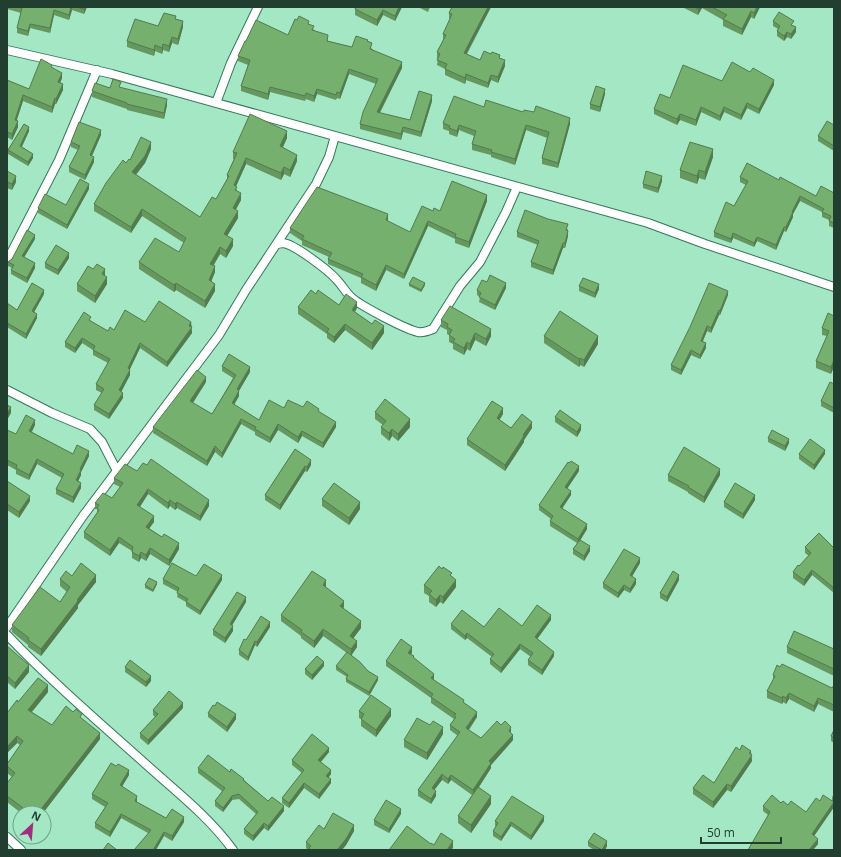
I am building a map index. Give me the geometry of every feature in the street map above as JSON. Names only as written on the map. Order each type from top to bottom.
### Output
[{"type":"street","points":[[216,103],[231,63],[258,7]]},
{"type":"street","points":[[7,50],[97,70],[648,223],[705,244],[834,287]]},
{"type":"street","points":[[7,261],[59,160],[97,70]]},
{"type":"street","points":[[7,628],[83,516],[219,335],[246,290],[316,184],[329,157],[335,136]]},
{"type":"street","points":[[277,244],[283,243],[291,246],[310,258],[336,279],[352,298],[367,308],[405,327],[418,332],[426,332],[433,329],[460,286],[480,262],[517,187]]},
{"type":"street","points":[[7,390],[90,430],[102,442],[117,471]]},
{"type":"street","points":[[7,635],[60,688],[200,813],[224,838],[233,850]]},
{"type":"street","points":[[7,837],[21,850]]},
{"type":"building","points":[[17,7],[71,7],[69,15],[54,10],[50,28],[30,24],[28,31],[17,28],[22,8]]},
{"type":"building","points":[[356,7],[399,7],[395,16],[383,10],[377,20],[355,9]]},
{"type":"building","points":[[452,7],[488,7],[464,53],[480,60],[484,51],[491,54],[492,52],[500,55],[499,58],[505,60],[498,77],[491,75],[488,83],[466,74],[465,78],[445,69],[447,64],[437,60],[440,54],[437,52],[446,35],[443,34],[452,14],[449,13]]},
{"type":"building","points":[[712,7],[757,7],[754,13],[751,11],[742,29],[723,19],[727,15]]},
{"type":"building","points":[[779,12],[794,21],[791,25],[796,27],[791,34],[787,32],[784,36],[777,31],[780,26],[773,21]]},
{"type":"building","points":[[164,13],[176,16],[175,19],[183,21],[178,39],[172,37],[169,46],[163,44],[162,48],[155,45],[154,50],[127,41],[135,19],[158,26]]},
{"type":"building","points":[[299,16],[309,21],[308,24],[314,26],[312,30],[328,35],[327,41],[352,47],[356,36],[372,43],[370,49],[402,62],[377,112],[410,120],[419,91],[432,95],[421,132],[403,127],[401,134],[360,124],[363,112],[378,79],[349,69],[340,93],[337,92],[336,95],[317,89],[314,96],[306,93],[305,96],[270,87],[268,94],[241,86],[250,60],[238,56],[256,20],[288,35],[295,19],[297,20]]},
{"type":"building","points":[[41,59],[62,73],[58,82],[63,84],[52,107],[23,95],[15,120],[18,121],[12,134],[7,132],[7,80],[29,89]]},
{"type":"building","points":[[732,62],[750,72],[753,68],[774,80],[759,109],[747,103],[741,115],[724,107],[720,116],[701,107],[696,120],[680,114],[677,119],[654,109],[660,94],[670,98],[683,65],[722,81]]},
{"type":"building","points":[[113,79],[121,82],[119,87],[167,99],[164,113],[127,104],[92,91],[95,83],[110,88]]},
{"type":"building","points":[[596,86],[605,89],[600,107],[590,104]]},
{"type":"building","points":[[454,96],[484,107],[486,100],[523,112],[524,110],[534,112],[536,106],[570,118],[558,163],[542,158],[549,132],[526,125],[515,159],[491,152],[492,150],[472,144],[476,131],[459,125],[457,131],[449,128],[450,126],[443,123]]},
{"type":"building","points":[[250,114],[287,131],[280,146],[297,155],[290,170],[284,167],[281,173],[246,158],[234,185],[237,187],[235,190],[241,193],[233,208],[238,211],[224,234],[233,239],[226,251],[220,247],[210,264],[215,266],[209,280],[215,284],[205,301],[176,283],[174,285],[139,262],[155,238],[179,252],[186,238],[142,209],[131,227],[94,204],[106,183],[123,160],[126,163],[129,159],[130,160],[141,137],[151,142],[145,156],[132,172],[200,217],[212,197],[216,199],[229,176],[227,175],[237,153],[233,152]]},
{"type":"building","points":[[827,121],[834,125],[834,146],[818,136]]},
{"type":"building","points":[[79,122],[101,130],[90,155],[94,157],[85,175],[69,167],[80,146],[71,142]]},
{"type":"building","points":[[24,124],[29,127],[20,146],[33,154],[28,162],[8,150]]},
{"type":"building","points":[[690,142],[713,149],[705,172],[699,170],[697,176],[680,170]]},
{"type":"building","points":[[747,163],[779,180],[780,177],[816,196],[821,186],[834,193],[834,223],[829,221],[831,216],[822,212],[824,209],[800,196],[776,245],[757,237],[754,243],[733,233],[731,239],[714,232],[726,202],[734,206],[748,181],[740,177]]},
{"type":"building","points":[[7,171],[16,176],[12,184],[7,182]]},
{"type":"building","points":[[646,171],[662,176],[658,188],[643,184]]},
{"type":"building","points":[[80,179],[89,184],[67,225],[38,208],[45,194],[66,205]]},
{"type":"building","points":[[452,181],[487,195],[469,242],[455,237],[456,234],[428,221],[404,274],[386,265],[376,285],[361,277],[363,274],[328,259],[332,253],[302,239],[304,236],[290,228],[317,187],[388,214],[386,220],[410,232],[422,206],[433,211],[434,208],[440,211]]},
{"type":"building","points":[[525,210],[548,219],[568,224],[565,243],[563,243],[553,270],[531,262],[539,241],[517,232]]},
{"type":"building","points":[[27,230],[35,235],[22,256],[35,263],[27,278],[11,270],[14,265],[8,262],[12,259]]},
{"type":"building","points":[[56,245],[69,253],[58,270],[45,263]]},
{"type":"building","points":[[97,264],[105,269],[102,274],[107,277],[95,296],[77,284],[88,266],[93,269]]},
{"type":"building","points":[[490,275],[506,283],[495,305],[479,297],[481,293],[477,290],[482,280],[487,282]]},
{"type":"building","points":[[413,277],[425,283],[421,290],[409,284]]},
{"type":"building","points":[[583,278],[599,284],[595,293],[579,286]]},
{"type":"building","points":[[32,283],[44,290],[32,311],[37,314],[26,334],[7,323],[7,303],[17,310]]},
{"type":"building","points":[[709,283],[728,291],[711,328],[707,326],[701,341],[706,343],[700,355],[691,350],[681,370],[671,365],[690,327]]},
{"type":"building","points":[[311,290],[316,294],[318,290],[339,305],[346,294],[357,302],[352,310],[372,324],[375,320],[384,326],[372,343],[345,324],[334,337],[327,332],[329,329],[298,307]]},
{"type":"building","points":[[159,301],[191,322],[189,326],[192,327],[167,362],[140,343],[128,368],[130,370],[119,390],[123,393],[109,414],[94,405],[104,389],[96,384],[110,359],[93,350],[95,346],[82,338],[75,348],[65,342],[84,312],[91,317],[89,320],[108,331],[110,327],[114,330],[125,310],[145,322]]},
{"type":"building","points":[[450,306],[491,329],[486,339],[475,333],[470,344],[467,342],[464,348],[453,342],[455,339],[449,335],[452,330],[447,327],[448,324],[441,320]]},
{"type":"building","points":[[560,311],[598,336],[584,360],[579,359],[544,336]]},
{"type":"building","points":[[828,313],[834,316],[834,360],[831,367],[816,361],[829,331],[822,328]]},
{"type":"building","points":[[229,354],[250,367],[237,389],[239,391],[232,403],[259,420],[269,400],[284,408],[288,400],[303,407],[307,401],[319,409],[318,411],[336,422],[323,443],[302,431],[298,437],[278,424],[270,438],[255,429],[256,427],[241,419],[222,453],[215,446],[207,461],[153,427],[197,370],[206,377],[190,401],[212,414],[236,375],[222,366]]},
{"type":"building","points":[[830,382],[834,384],[834,408],[821,401]]},
{"type":"building","points":[[385,399],[410,419],[398,434],[392,429],[389,433],[381,427],[386,421],[375,412]]},
{"type":"building","points":[[492,401],[503,408],[497,418],[511,428],[522,414],[532,422],[505,465],[467,439]]},
{"type":"building","points":[[7,405],[11,407],[7,414]]},
{"type":"building","points":[[560,410],[581,425],[577,432],[555,417]]},
{"type":"building","points":[[26,415],[35,420],[29,431],[73,454],[77,445],[89,451],[76,480],[81,483],[73,497],[56,489],[64,474],[37,459],[29,475],[16,468],[17,465],[7,460],[7,430],[16,434]]},
{"type":"building","points":[[772,430],[789,439],[785,446],[768,438]]},
{"type":"building","points":[[810,439],[825,450],[814,465],[799,454]]},
{"type":"building","points":[[684,447],[720,469],[704,497],[688,487],[689,486],[668,475]]},
{"type":"building","points":[[295,449],[311,460],[307,467],[305,466],[280,505],[265,495]]},
{"type":"building","points":[[151,459],[209,500],[200,516],[177,502],[175,504],[170,500],[168,503],[148,489],[137,505],[154,516],[146,527],[162,537],[164,534],[179,543],[169,560],[150,548],[146,555],[141,552],[139,556],[132,552],[133,547],[119,537],[110,550],[84,532],[99,510],[97,508],[99,505],[95,503],[103,493],[112,498],[123,483],[114,478],[125,464],[137,471],[143,463],[147,465]]},
{"type":"building","points":[[571,461],[579,466],[565,487],[571,491],[560,507],[587,524],[578,539],[550,521],[553,516],[539,505],[568,462],[569,463]]},
{"type":"building","points":[[7,481],[30,496],[19,512],[7,504]]},
{"type":"building","points":[[334,483],[360,502],[349,518],[322,499]]},
{"type":"building","points":[[735,483],[755,495],[743,514],[724,502]]},
{"type":"building","points":[[819,533],[834,548],[834,588],[812,570],[804,580],[793,572],[811,553],[805,547]]},
{"type":"building","points":[[580,540],[590,546],[584,556],[573,549]]},
{"type":"building","points":[[624,549],[640,558],[630,575],[636,579],[630,589],[624,585],[618,593],[603,583]]},
{"type":"building","points":[[81,563],[96,575],[41,649],[28,640],[29,638],[12,625],[40,587],[60,602],[70,587],[60,579],[66,571],[72,576]]},
{"type":"building","points":[[172,563],[196,576],[204,564],[222,575],[200,611],[186,602],[188,599],[177,593],[179,588],[163,579]]},
{"type":"building","points":[[439,566],[442,569],[443,567],[452,573],[450,575],[456,580],[443,597],[440,595],[436,600],[429,594],[432,591],[424,585]]},
{"type":"building","points":[[312,571],[326,580],[323,585],[344,601],[340,606],[361,621],[350,636],[357,641],[351,649],[323,629],[314,641],[301,632],[302,630],[281,615]]},
{"type":"building","points":[[673,571],[679,575],[667,597],[660,593]]},
{"type":"building","points":[[149,578],[157,582],[153,590],[145,585]]},
{"type":"building","points":[[237,592],[246,597],[230,624],[233,626],[225,638],[213,630]]},
{"type":"building","points":[[537,605],[551,615],[535,637],[554,652],[542,670],[528,660],[533,653],[520,644],[501,668],[490,659],[494,654],[467,633],[465,636],[451,624],[462,610],[484,627],[499,608],[522,626]]},
{"type":"building","points":[[261,616],[270,622],[257,642],[255,641],[248,657],[239,650],[244,639],[246,640]]},
{"type":"building","points":[[794,631],[834,649],[834,669],[787,647]]},
{"type":"building","points":[[401,639],[412,647],[408,653],[414,656],[413,657],[434,674],[431,678],[464,700],[463,702],[477,712],[466,728],[481,738],[497,721],[501,725],[505,721],[511,727],[509,731],[513,735],[489,761],[491,763],[473,790],[451,775],[448,779],[442,774],[432,788],[436,791],[431,799],[418,790],[460,732],[450,725],[456,717],[454,715],[456,714],[431,697],[433,694],[386,661]]},
{"type":"building","points":[[7,646],[29,665],[15,683],[7,676]]},
{"type":"building","points":[[347,652],[360,662],[368,671],[378,677],[369,692],[346,679],[348,675],[336,666]]},
{"type":"building","points":[[317,656],[324,662],[312,675],[305,669]]},
{"type":"building","points":[[130,660],[151,676],[146,682],[125,667]]},
{"type":"building","points":[[782,664],[832,688],[834,685],[834,705],[818,698],[814,706],[789,693],[786,698],[783,696],[782,698],[767,691],[775,676],[773,675],[777,665],[780,667]]},
{"type":"building","points":[[38,678],[48,685],[28,710],[52,725],[66,706],[73,712],[76,709],[82,714],[80,717],[100,733],[44,805],[19,805],[7,796],[7,783],[15,773],[7,766],[7,764],[23,741],[17,736],[7,747],[7,713],[17,700],[18,702]]},
{"type":"building","points":[[169,691],[183,703],[148,740],[140,733],[158,714],[153,710]]},
{"type":"building","points":[[371,695],[391,709],[376,730],[361,719],[364,714],[359,711]]},
{"type":"building","points":[[217,702],[236,714],[227,727],[208,713]]},
{"type":"building","points":[[417,718],[430,725],[433,721],[443,727],[427,753],[404,740]]},
{"type":"building","points":[[834,730],[834,738],[831,736]]},
{"type":"building","points":[[312,734],[329,748],[318,760],[331,770],[326,776],[331,779],[319,794],[304,783],[289,803],[282,798],[304,770],[292,760]]},
{"type":"building","points":[[742,745],[751,751],[749,753],[752,755],[731,786],[727,784],[713,802],[693,788],[703,775],[714,783],[736,747],[740,750]]},
{"type":"building","points":[[208,755],[230,772],[231,769],[268,801],[272,797],[284,806],[268,826],[264,823],[253,836],[244,829],[258,812],[239,794],[232,796],[223,808],[215,801],[225,788],[198,768]]},
{"type":"building","points":[[111,763],[116,766],[118,764],[129,770],[120,785],[137,796],[135,801],[166,818],[172,809],[184,817],[172,836],[164,832],[153,850],[134,850],[151,830],[121,814],[110,832],[95,823],[108,803],[92,794]]},
{"type":"building","points":[[478,787],[491,796],[471,825],[458,816]]},
{"type":"building","points":[[772,795],[781,803],[783,801],[788,805],[791,801],[806,812],[816,798],[820,801],[823,795],[834,802],[812,834],[818,839],[809,850],[748,850],[770,812],[763,806]]},
{"type":"building","points":[[512,796],[544,816],[531,836],[511,822],[501,837],[493,831],[498,823],[495,821]]},
{"type":"building","points":[[386,800],[401,809],[389,829],[374,820]]},
{"type":"building","points":[[333,813],[354,825],[346,839],[337,850],[310,850],[309,848],[311,846],[306,842],[319,825],[324,829]]},
{"type":"building","points":[[407,826],[434,845],[441,833],[453,841],[447,850],[389,850]]},
{"type":"building","points":[[594,833],[607,841],[602,850],[588,842]]},
{"type":"building","points":[[108,843],[117,850],[103,850]]}]
